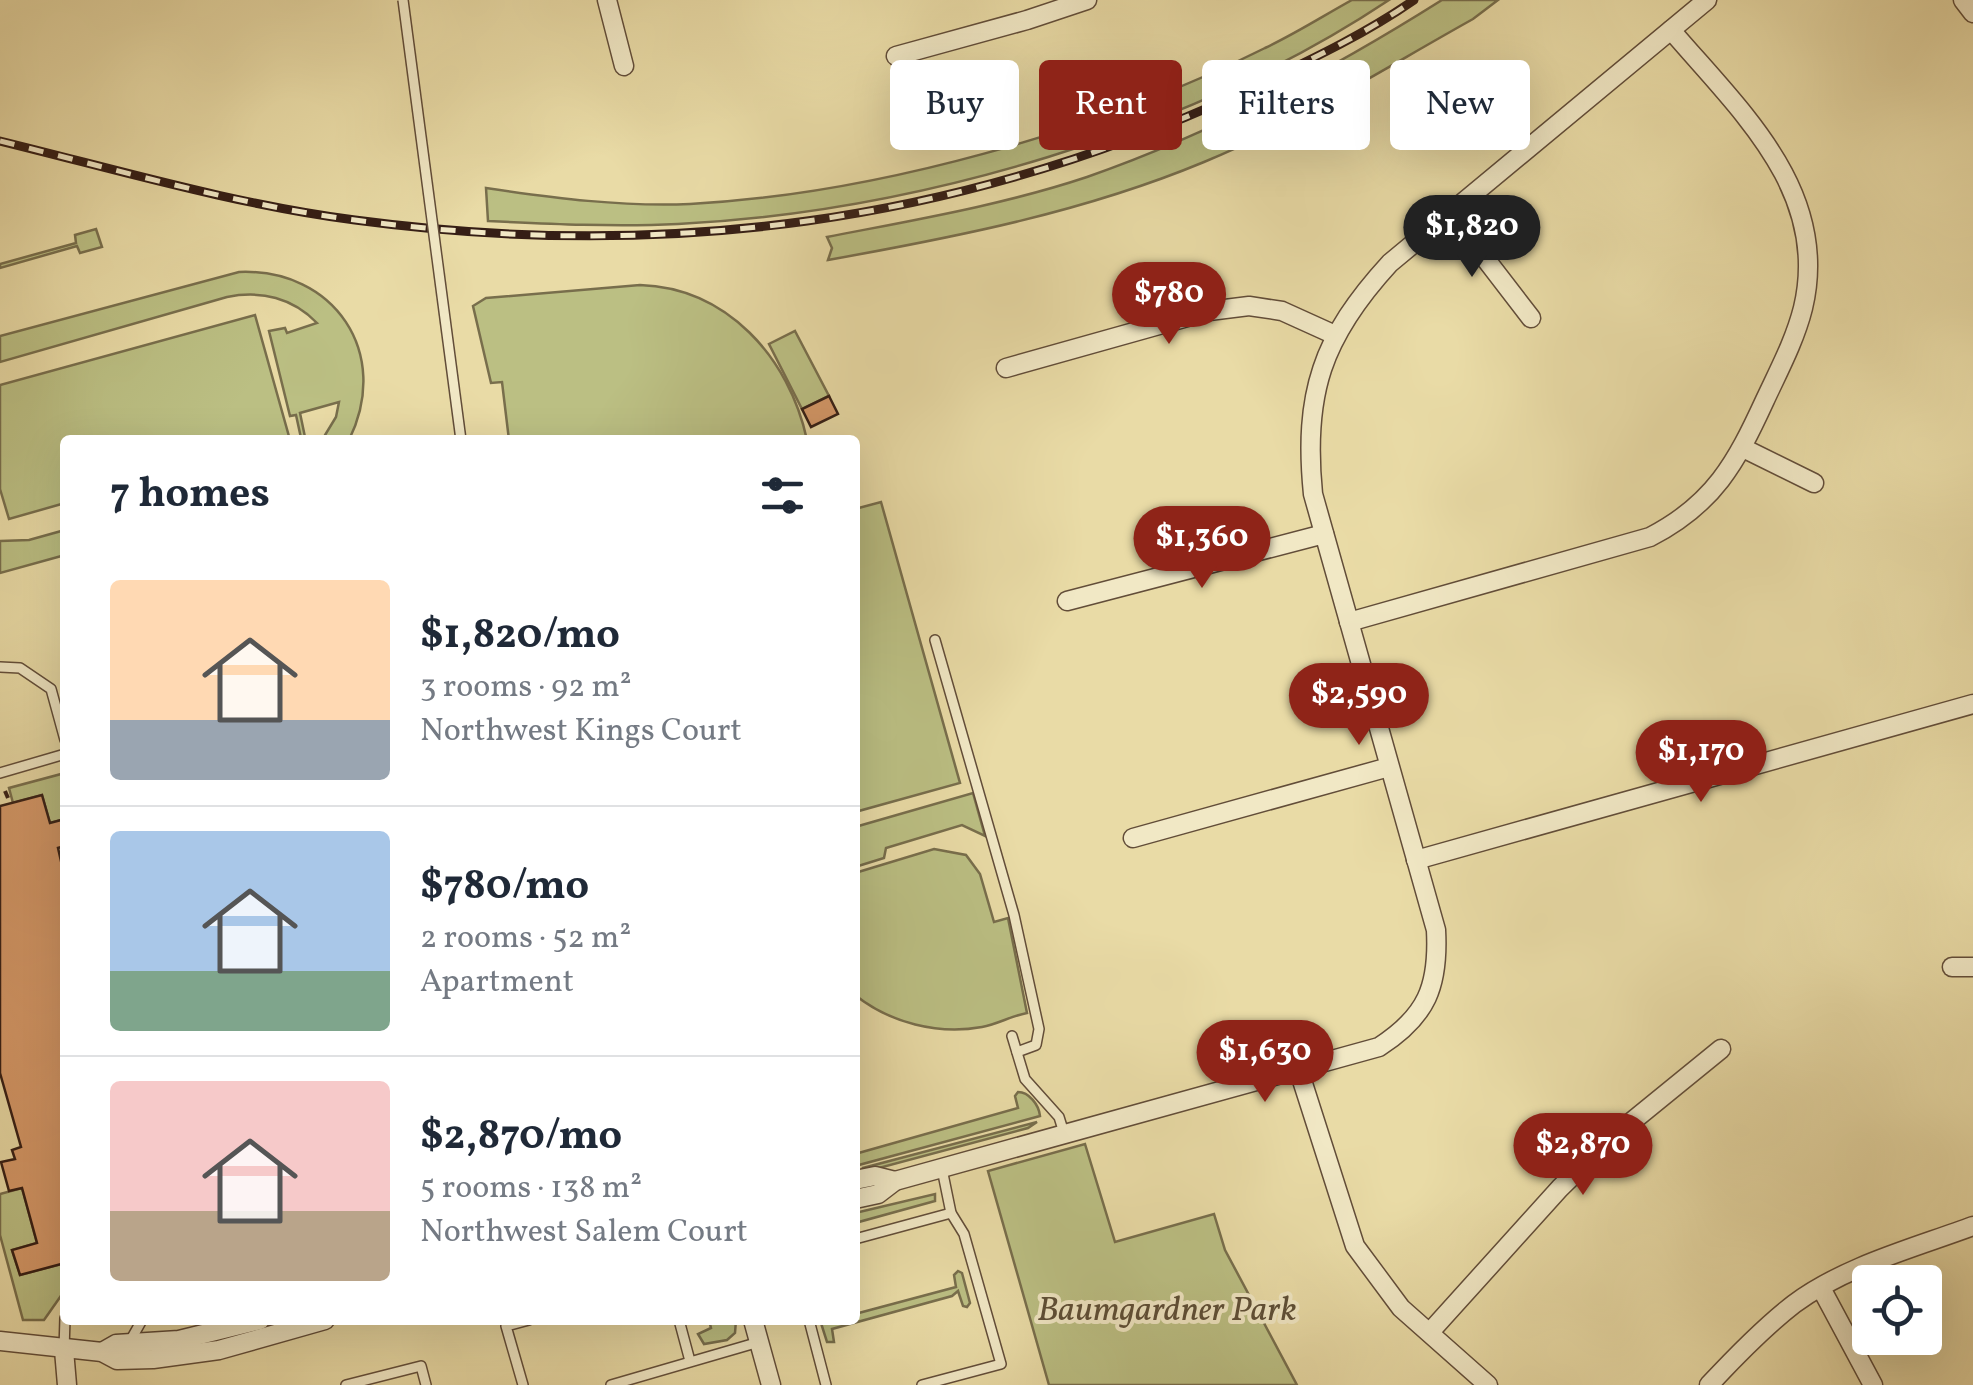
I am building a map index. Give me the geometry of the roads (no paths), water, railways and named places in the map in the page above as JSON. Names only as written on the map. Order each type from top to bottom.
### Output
[{"type":"street","points":[[608,0],[624,66]]},
{"type":"street","points":[[896,56],[1087,0]]},
{"type":"street","points":[[860,1198],[878,1194],[896,1181],[1380,1047],[1418,1015],[1433,986],[1438,960],[1436,930],[1313,494],[1310,422],[1318,376],[1335,336],[1360,296],[1390,263],[1707,0]]},
{"type":"street","points":[[1964,0],[1973,13]]},
{"type":"street","points":[[1349,622],[1650,537],[1680,521],[1706,499],[1743,448],[1799,322],[1808,276],[1807,244],[1800,209],[1773,151],[1672,30]]},
{"type":"street","points":[[1451,214],[1531,318]]},
{"type":"street","points":[[1006,368],[1209,311],[1249,306],[1282,311],[1335,336]]},
{"type":"street","points":[[1743,448],[1814,482]]},
{"type":"street","points":[[1067,602],[1324,534]]},
{"type":"street","points":[[1416,860],[1973,704]]},
{"type":"street","points":[[1133,838],[1389,766]]},
{"type":"street","points":[[1952,966],[1973,967]]},
{"type":"street","points":[[1430,1332],[1608,1140],[1721,1049]]},
{"type":"street","points":[[1299,1071],[1355,1246],[1400,1308],[1488,1385]]},
{"type":"street","points":[[860,1179],[875,1176],[896,1181]]},
{"type":"street","points":[[1710,1385],[1742,1349],[1796,1302],[1867,1266],[1973,1226]]},
{"type":"street","points":[[1821,1288],[1873,1385]]},
{"type":"street","points":[[102,1352],[116,1344],[199,1336],[241,1325]]},
{"type":"street","points":[[0,1342],[102,1352],[118,1360],[220,1350],[307,1325]]},
{"type":"street","points":[[755,1325],[770,1385]]},
{"type":"street","points":[[64,1350],[67,1385]]},
{"type":"lane","points":[[403,0],[459,435]]},
{"type":"lane","points":[[935,640],[1014,916],[1039,1029],[1036,1045],[1017,1052]]},
{"type":"lane","points":[[0,667],[20,668],[51,689],[60,722]]},
{"type":"lane","points":[[0,773],[60,755]]},
{"type":"lane","points":[[1012,1036],[1025,1079],[1059,1117],[1064,1136]]},
{"type":"lane","points":[[922,1385],[1001,1364],[964,1234],[951,1212],[942,1169]]},
{"type":"lane","points":[[860,1238],[951,1212]]},
{"type":"lane","points":[[64,1350],[65,1325]]},
{"type":"lane","points":[[129,1343],[139,1325]]},
{"type":"lane","points":[[506,1325],[523,1385]]},
{"type":"lane","points":[[681,1325],[690,1361]]},
{"type":"lane","points":[[810,1325],[826,1385]]},
{"type":"lane","points":[[610,1385],[759,1342]]},
{"type":"lane","points":[[346,1385],[421,1366],[426,1385]]},
{"type":"railway","points":[[0,141],[221,196],[355,220],[470,232],[584,236],[696,232],[807,221],[917,202],[1026,174],[1134,138],[1307,61],[1414,0]]},
{"type":"park label","name":"Baumgardner Park","points":[[1167,1308]]}]
